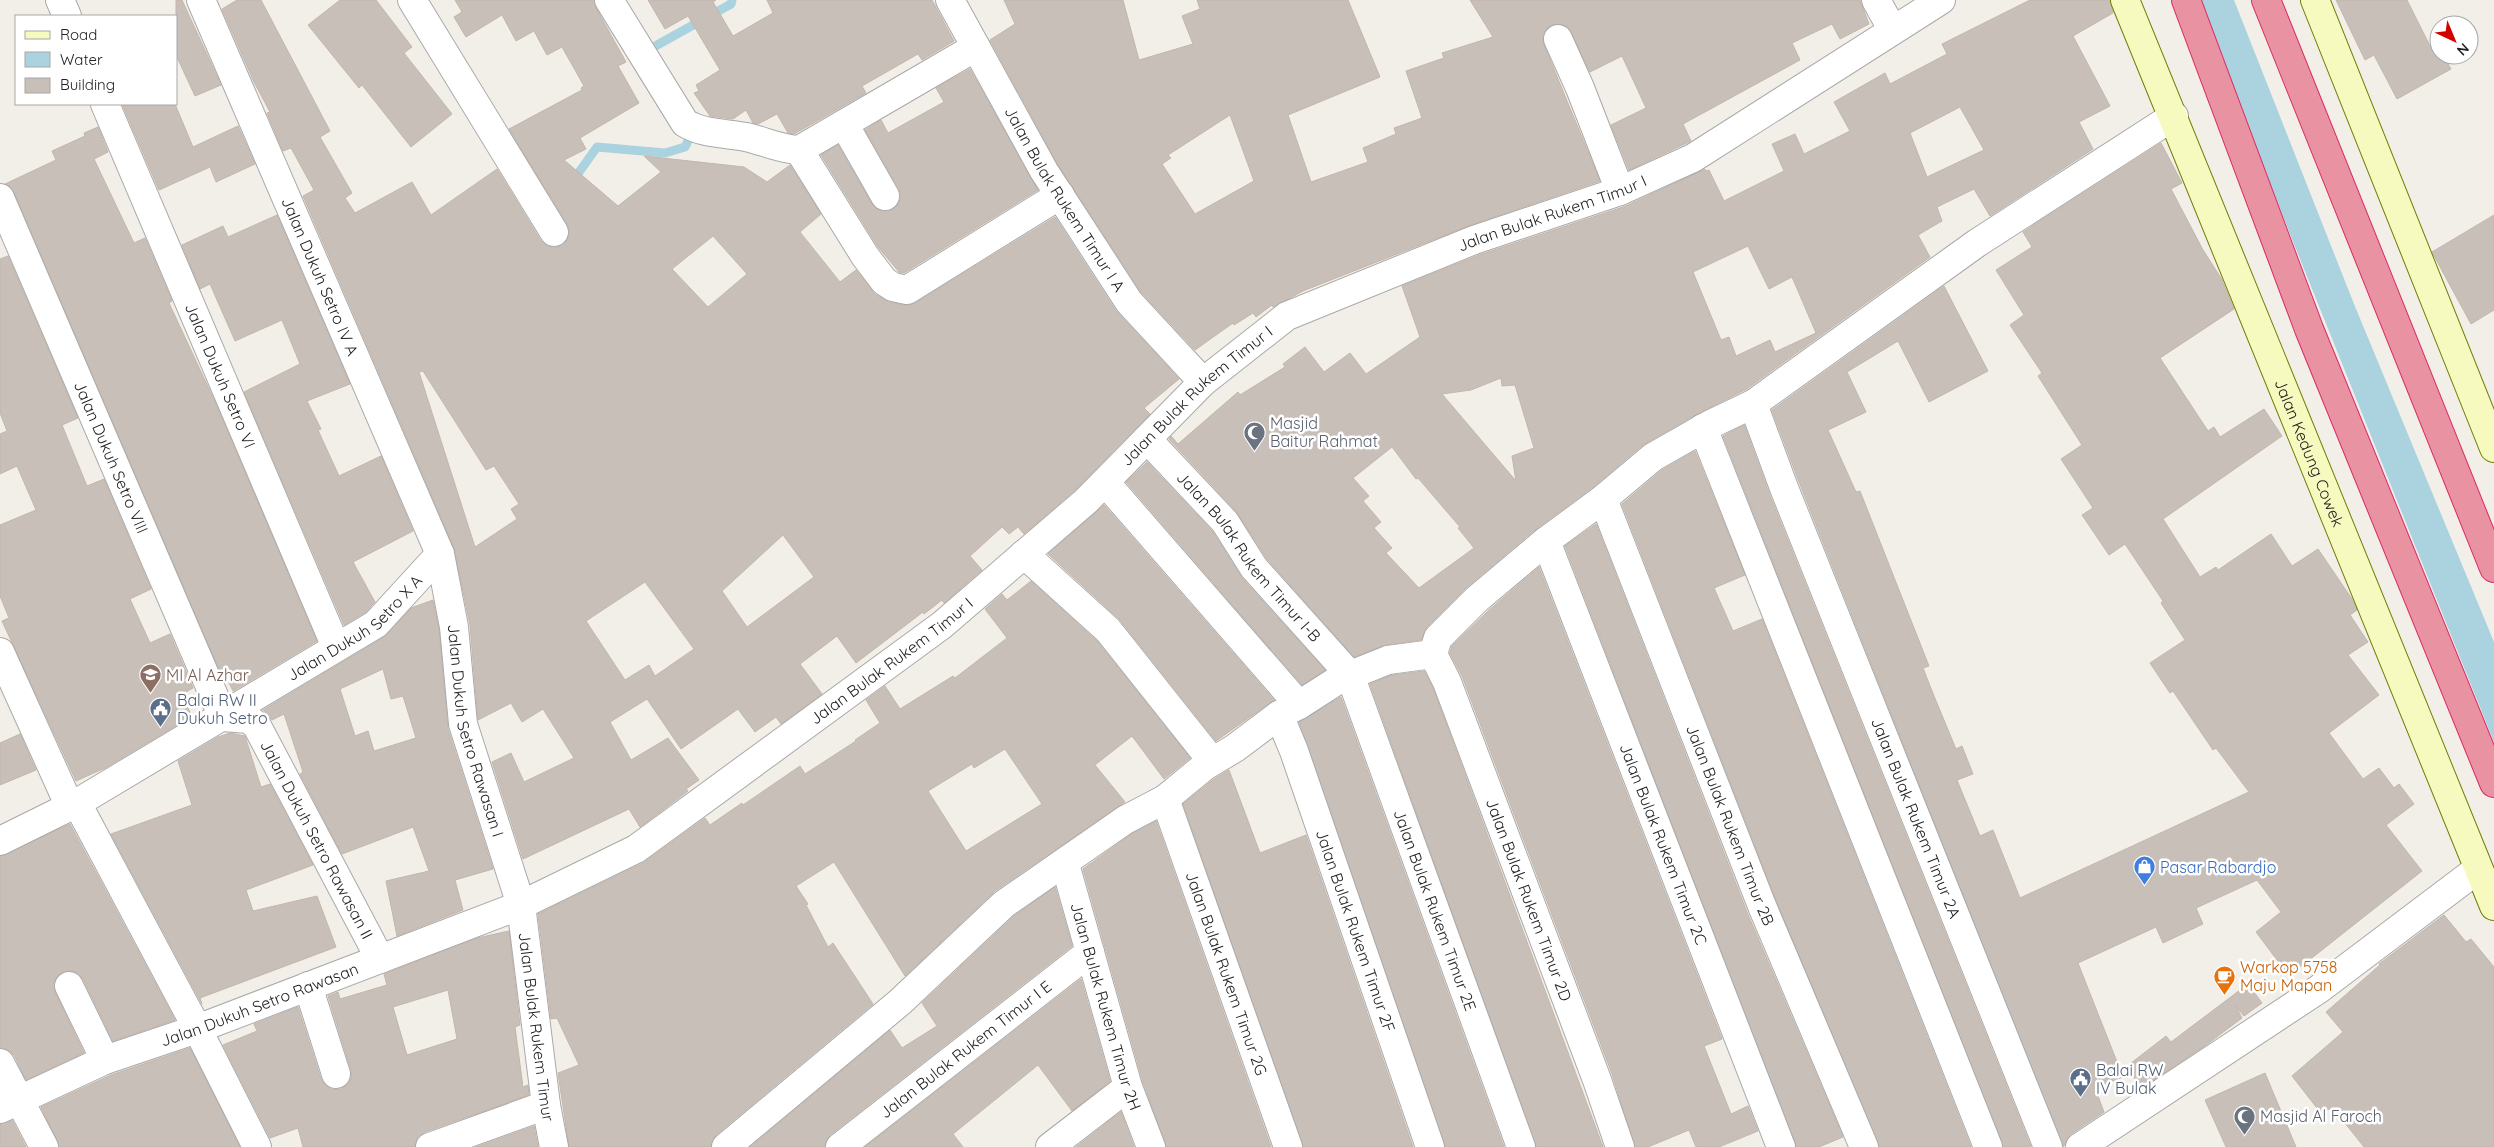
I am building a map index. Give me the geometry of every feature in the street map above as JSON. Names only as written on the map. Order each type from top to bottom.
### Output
[{"type":"highway","points":[[2186,0],[2309,329],[2494,783]]},
{"type":"highway","points":[[2266,0],[2494,568]]},
{"type":"main road","name":"Jalan Kedung Cowek","points":[[2124,0],[2174,116],[2494,906]]},
{"type":"main road","points":[[2315,0],[2494,448]]},
{"type":"street","points":[[60,0],[67,15]]},
{"type":"street","name":"Jalan Dukuh Setro IV A","points":[[201,0],[440,554]]},
{"type":"street","points":[[412,0],[554,232]]},
{"type":"street","points":[[609,0],[685,123],[698,129],[746,138],[783,149],[799,150],[976,47]]},
{"type":"street","name":"Jalan Bulak Rukem Timur I A","points":[[950,0],[1044,171],[1129,302],[1203,382]]},
{"type":"street","points":[[1876,0],[1892,30]]},
{"type":"street","name":"Jalan Bulak Rukem Timur I","points":[[521,905],[636,849],[942,625],[1086,501],[1203,382],[1287,316],[1474,240],[1620,191],[1693,158],[1941,0]]},
{"type":"street","points":[[1558,39],[1580,88],[1620,191]]},
{"type":"street","name":"Jalan Dukuh Setro VI","points":[[105,105],[336,647]]},
{"type":"street","points":[[726,1147],[900,1002],[1004,904],[1065,864],[1126,820],[1165,799],[1212,761],[1338,680],[1388,660],[1433,654],[1438,638],[1477,598],[1653,457],[1703,428],[1753,404],[1976,243],[2174,116]]},
{"type":"street","points":[[844,124],[885,196]]},
{"type":"street","points":[[799,150],[879,275],[884,281],[901,290],[907,290],[1060,195]]},
{"type":"street","name":"Jalan Dukuh Setro VIII","points":[[0,198],[223,716]]},
{"type":"street","name":"Jalan Bulak Rukem Timur 2A","points":[[1753,404],[1784,488],[2048,1147]]},
{"type":"street","points":[[1703,428],[1988,1147]]},
{"type":"street","name":"Jalan Bulak Rukem Timur I-B","points":[[1147,438],[1224,522],[1254,568],[1350,675]]},
{"type":"street","name":"Jalan Bulak Rukem Timur 2F","points":[[1105,482],[1289,710],[1294,751],[1430,1147]]},
{"type":"street","name":"Jalan Bulak Rukem Timur 2B","points":[[1602,499],[1762,906],[1864,1147]]},
{"type":"street","name":"Jalan Bulak Rukem Timur 2C","points":[[1546,541],[1781,1147]]},
{"type":"street","name":"Jalan Dukuh Setro X A","points":[[0,841],[73,805],[376,624],[440,554]]},
{"type":"street","name":"Jalan Dukuh Setro Rawasan I","points":[[440,554],[454,627],[463,724],[521,905]]},
{"type":"street","points":[[1024,554],[1108,630],[1212,761]]},
{"type":"street","points":[[0,652],[73,805],[197,1028],[257,1147]]},
{"type":"street","name":"Jalan Bulak Rukem Timur 2D","points":[[1433,654],[1448,682],[1597,1080],[1620,1147]]},
{"type":"street","name":"Jalan Bulak Rukem Timur 2E","points":[[1350,675],[1520,1147]]},
{"type":"street","name":"Jalan Dukuh Setro Rawasan II","points":[[223,716],[249,719],[257,726],[380,959]]},
{"type":"street","name":"Jalan Bulak Rukem Timur 2G","points":[[1165,799],[1288,1147]]},
{"type":"street","name":"Jalan Bulak Rukem Timur 2H","points":[[1065,864],[1128,1087],[1151,1147]]},
{"type":"street","points":[[2080,1147],[2319,989],[2478,869]]},
{"type":"street","name":"Jalan Dukuh Setro Rawasan","points":[[10,1104],[105,1060],[197,1028],[521,905]]},
{"type":"street","name":"Jalan Bulak Rukem Timur","points":[[521,905],[546,1105],[554,1147]]},
{"type":"street","name":"Jalan Bulak Rukem Timur I E","points":[[840,1147],[1090,952]]},
{"type":"street","points":[[69,986],[105,1060]]},
{"type":"street","points":[[308,986],[336,1074]]},
{"type":"street","points":[[0,1063],[10,1104],[44,1147]]},
{"type":"street","points":[[1050,1147],[1128,1087]]},
{"type":"street","points":[[430,1147],[546,1105]]},
{"type":"water","points":[[2196,0],[2234,0],[2354,304],[2494,642],[2494,742]]},
{"type":"building","points":[[176,0],[182,0],[221,85],[195,96],[178,59],[178,15],[176,15]]},
{"type":"building","points":[[237,0],[261,0],[330,131],[320,137],[352,193],[345,198],[355,213],[412,182],[431,215],[497,169],[541,241],[554,248],[563,245],[570,232],[567,224],[509,129],[582,90],[581,88],[584,86],[562,47],[547,55],[534,31],[516,41],[502,15],[466,37],[454,17],[462,12],[455,0],[593,0],[626,62],[618,66],[639,103],[580,138],[586,149],[564,160],[618,206],[661,172],[644,156],[744,167],[767,182],[790,165],[821,214],[800,232],[840,282],[856,270],[875,294],[889,302],[904,305],[915,303],[1055,217],[1116,311],[1179,379],[1144,408],[1150,414],[1075,490],[1024,534],[1018,527],[1009,534],[1002,527],[970,556],[982,570],[944,603],[942,600],[924,614],[923,612],[856,663],[837,636],[800,664],[822,694],[781,724],[776,717],[755,732],[738,709],[681,749],[647,699],[610,722],[631,760],[668,738],[699,780],[686,789],[688,791],[640,827],[629,809],[523,859],[492,762],[511,753],[524,782],[574,758],[543,709],[522,722],[511,703],[478,720],[470,625],[454,548],[303,196],[314,190],[291,148],[283,151],[267,113],[270,112],[254,82],[222,9]],"holes":[[[713,236],[747,274],[708,307],[672,269]],[[423,371],[486,470],[494,466],[519,504],[511,509],[517,519],[475,547],[419,372]],[[783,535],[814,577],[747,627],[722,591]],[[645,582],[694,649],[655,676],[649,665],[625,680],[586,621]]]},
{"type":"building","points":[[340,0],[376,0],[412,47],[404,53],[452,114],[411,147],[362,85],[359,88],[308,25]]},
{"type":"building","points":[[648,0],[716,0],[713,2],[733,36],[773,13],[767,0],[932,0],[954,41],[922,60],[918,54],[862,86],[866,93],[794,134],[788,133],[777,114],[758,124],[753,123],[746,110],[733,119],[710,116],[694,93],[699,91],[696,85],[720,70],[688,16],[665,29]]},
{"type":"building","points":[[1004,0],[1123,0],[1139,60],[1193,44],[1182,16],[1200,9],[1197,0],[1348,0],[1380,77],[1288,115],[1311,182],[1368,162],[1363,148],[1396,134],[1394,128],[1422,118],[1406,71],[1444,58],[1442,53],[1493,37],[1470,0],[1860,0],[1869,24],[1840,39],[1832,24],[1792,43],[1800,60],[1683,124],[1691,141],[1629,170],[1611,125],[1646,108],[1622,56],[1590,72],[1568,27],[1560,24],[1551,25],[1543,37],[1544,45],[1600,181],[1468,226],[1303,291],[1273,307],[1272,305],[1256,317],[1253,313],[1234,325],[1233,323],[1195,350],[1141,292],[1057,163],[990,40],[1015,24]],"holes":[[[1230,115],[1254,181],[1195,214],[1162,164],[1171,158],[1168,155]]]},
{"type":"building","points":[[2030,0],[2110,0],[2113,13],[2073,36],[2110,106],[2079,122],[2093,149],[1990,216],[1974,189],[1937,207],[1942,221],[1918,235],[1930,257],[1745,390],[1697,414],[1643,445],[1593,487],[1536,529],[1467,587],[1427,627],[1421,640],[1386,645],[1354,657],[1267,559],[1236,511],[1169,439],[1171,436],[1178,444],[1238,392],[1240,395],[1285,367],[1283,364],[1305,347],[1324,372],[1350,353],[1366,374],[1420,337],[1402,286],[1479,255],[1626,206],[1705,169],[1706,171],[1709,170],[1724,201],[1784,171],[1772,144],[1795,134],[1804,154],[1850,131],[1834,102],[1885,73],[1890,84],[1947,54],[1942,44]],"holes":[[[1960,107],[1984,150],[1927,177],[1910,133]],[[1748,246],[1769,289],[1792,277],[1816,333],[1775,352],[1770,340],[1736,356],[1729,337],[1721,340],[1693,272]],[[1501,378],[1502,386],[1515,385],[1534,448],[1512,456],[1516,481],[1442,394],[1471,390]],[[1392,447],[1416,479],[1418,478],[1460,527],[1458,528],[1474,548],[1419,588],[1386,553],[1392,548],[1374,528],[1381,522],[1363,501],[1369,496],[1353,478]]]},
{"type":"building","points":[[2336,0],[2407,0],[2429,44],[2429,65],[2449,65],[2451,69],[2397,99],[2374,55],[2365,60]]},
{"type":"building","points":[[970,69],[1038,190],[904,273],[899,272],[878,247],[821,155],[838,145],[872,204],[884,212],[893,209],[901,197],[899,189],[865,130],[881,120],[888,133],[944,102],[936,88]]},
{"type":"building","points":[[122,105],[175,105],[193,147],[238,126],[255,164],[216,182],[210,167],[159,190]]},
{"type":"building","points":[[98,127],[108,152],[94,159],[134,243],[145,238],[172,301],[169,303],[216,404],[317,641],[233,691],[223,670],[220,672],[14,192],[5,184],[56,160],[52,151],[85,136],[84,133]]},
{"type":"building","points":[[2161,143],[2182,183],[2171,189],[2203,250],[2221,278],[2234,309],[2160,358],[2208,431],[2214,427],[2220,437],[2264,409],[2282,436],[2163,519],[2200,577],[2216,567],[2218,570],[2271,534],[2292,566],[2318,549],[2352,599],[2357,610],[2350,615],[2368,642],[2348,655],[2379,695],[2329,733],[2363,779],[2379,768],[2394,788],[2399,784],[2414,804],[2386,825],[2422,871],[2289,976],[2256,932],[2281,912],[2257,880],[2196,908],[2203,924],[2163,943],[2156,927],[2078,963],[2123,1077],[2095,1088],[2104,1112],[2071,1134],[2063,1147],[1772,410],[1944,286],[1988,371],[1929,402],[1898,341],[1847,372],[1866,412],[1828,430],[1856,492],[1860,491],[1929,666],[1923,668],[1956,749],[1962,746],[1973,774],[1957,780],[1980,836],[1993,830],[2020,898],[2249,792],[2216,748],[2213,750],[2173,691],[2170,693],[2150,663],[2185,640],[2161,603],[2163,601],[2125,544],[2109,555],[2082,515],[2093,508],[2061,459],[2082,445],[2038,376],[2042,373],[2010,325],[2024,315],[1996,270],[2032,247],[2023,232]]},
{"type":"building","points":[[277,215],[350,384],[307,401],[321,429],[318,430],[339,476],[381,456],[413,531],[353,562],[375,602],[366,612],[344,625],[244,392],[300,364],[282,320],[235,341],[210,284],[200,289],[182,245],[223,226],[228,237]]},
{"type":"building","points":[[2494,215],[2494,310],[2471,324],[2432,252]]},
{"type":"building","points":[[8,256],[78,418],[62,425],[87,486],[104,479],[151,589],[130,599],[150,643],[170,634],[193,688],[181,695],[192,716],[105,768],[76,781],[2,621],[9,618],[0,596],[0,525],[36,510],[17,466],[0,474],[0,434],[7,431],[0,413],[0,259]]},
{"type":"building","points":[[1744,425],[1769,493],[2031,1147],[2003,1147],[1723,436]]},
{"type":"building","points":[[1695,451],[1745,575],[1714,588],[1733,631],[1762,619],[1971,1147],[1879,1147],[1776,900],[1622,504],[1662,470]]},
{"type":"building","points":[[1147,462],[1213,532],[1242,578],[1325,670],[1302,685],[1126,482]]},
{"type":"building","points":[[1104,505],[1274,700],[1216,741],[1120,620],[1048,554]]},
{"type":"building","points":[[1596,524],[1747,912],[1843,1137],[1819,1147],[1796,1147],[1565,546]]},
{"type":"building","points":[[1539,567],[1722,1039],[1704,1046],[1731,1114],[1748,1106],[1758,1131],[1719,1147],[1696,1147],[1689,1130],[1648,1147],[1635,1147],[1612,1074],[1462,676],[1450,653],[1452,646],[1488,611]]},
{"type":"building","points":[[1031,581],[1097,641],[1190,758],[1164,779],[1132,736],[1095,765],[1125,802],[995,891],[905,976],[834,862],[796,886],[808,904],[806,905],[828,947],[833,943],[873,1004],[716,1135],[711,1147],[569,1147],[558,1073],[579,1065],[557,1018],[551,1019],[538,914],[643,863],[705,818],[710,825],[800,766],[805,774],[856,741],[880,723],[866,700],[885,686],[900,709],[953,676],[955,678],[1007,638],[985,609],[1002,594],[1007,600]],"holes":[[[1005,749],[1042,804],[966,851],[928,791],[972,764],[974,768]]]},
{"type":"building","points":[[433,600],[439,629],[448,729],[493,869],[455,880],[463,910],[397,936],[386,881],[429,871],[413,827],[342,854],[300,774],[303,772],[284,714],[272,720],[263,710],[384,637],[411,608]],"holes":[[[383,669],[391,699],[403,696],[416,738],[374,751],[368,731],[355,736],[340,689]]]},
{"type":"building","points":[[1424,671],[1433,688],[1603,1147],[1536,1147],[1370,684],[1392,675]]},
{"type":"building","points":[[1341,697],[1504,1147],[1445,1147],[1299,722]]},
{"type":"building","points":[[230,733],[245,736],[261,787],[270,784],[313,865],[246,890],[253,911],[317,896],[336,947],[200,998],[202,1004],[111,834],[192,805],[178,761],[218,737]]},
{"type":"building","points":[[20,734],[36,770],[0,785],[0,743]]},
{"type":"building","points":[[1229,770],[1260,853],[1306,835],[1413,1147],[1303,1147],[1183,804],[1214,779]]},
{"type":"building","points":[[1156,821],[1271,1147],[1166,1147],[1143,1082],[1083,869],[1133,833]]},
{"type":"building","points":[[70,824],[175,1020],[113,1041],[83,979],[78,973],[71,971],[63,972],[56,978],[53,985],[84,1053],[26,1080],[14,1055],[0,1047],[0,856]]},
{"type":"building","points":[[1055,887],[1072,946],[830,1135],[825,1147],[750,1147],[890,1030],[902,1048],[937,1026],[922,1003],[1014,916]]},
{"type":"building","points":[[2444,915],[2466,942],[2471,939],[2494,967],[2494,1147],[2364,1147],[2333,1108],[2320,1112],[2292,1076],[2343,1032],[2326,1012],[2379,964]]},
{"type":"building","points":[[509,931],[520,1025],[515,1027],[523,1087],[528,1085],[529,1095],[425,1132],[418,1137],[415,1147],[303,1147],[298,1128],[270,1138],[223,1045],[257,1031],[254,1024],[298,1007],[321,1079],[326,1086],[332,1089],[341,1089],[348,1084],[351,1078],[351,1070],[328,996],[338,992],[340,999],[387,985],[384,974],[477,938]],"holes":[[[448,990],[457,1039],[407,1055],[393,1007]]]},
{"type":"building","points":[[1081,979],[1110,1081],[1072,1111],[1038,1065],[953,1134],[963,1147],[865,1147]]},
{"type":"building","points":[[2248,984],[2262,1003],[2244,1016],[2236,1006],[2242,1018],[2142,1088],[2126,1067],[2166,1036],[2171,1042]]},
{"type":"building","points":[[190,1048],[240,1147],[60,1147],[41,1107],[111,1075]]},
{"type":"building","points":[[2265,1073],[2296,1147],[2226,1147],[2205,1100]]},
{"type":"building","points":[[1121,1112],[1134,1147],[1076,1147]]},
{"type":"building","points":[[12,1120],[26,1147],[0,1147],[0,1124]]},
{"type":"building","points":[[534,1126],[538,1147],[476,1147]]},
{"type":"waterway","points":[[653,55],[650,49],[731,4],[732,0]]},
{"type":"waterway","points":[[572,182],[597,147],[665,153],[685,147],[691,135]]},
{"type":"place","name":"Masjid Baitur Rahmat","points":[[1254,451]]},
{"type":"place","name":"MI Al Azhar","points":[[150,694]]},
{"type":"place","name":"Balai RW II Dukuh Setro","points":[[161,728]]},
{"type":"place","name":"Pasar Rabardjo","points":[[2144,886]]},
{"type":"place","name":"Warkop 5758 Maju Mapan","points":[[2224,995]]},
{"type":"place","name":"Balai RW IV Bulak","points":[[2080,1098]]},
{"type":"place","name":"Masjid Al Faroch","points":[[2244,1135]]}]
